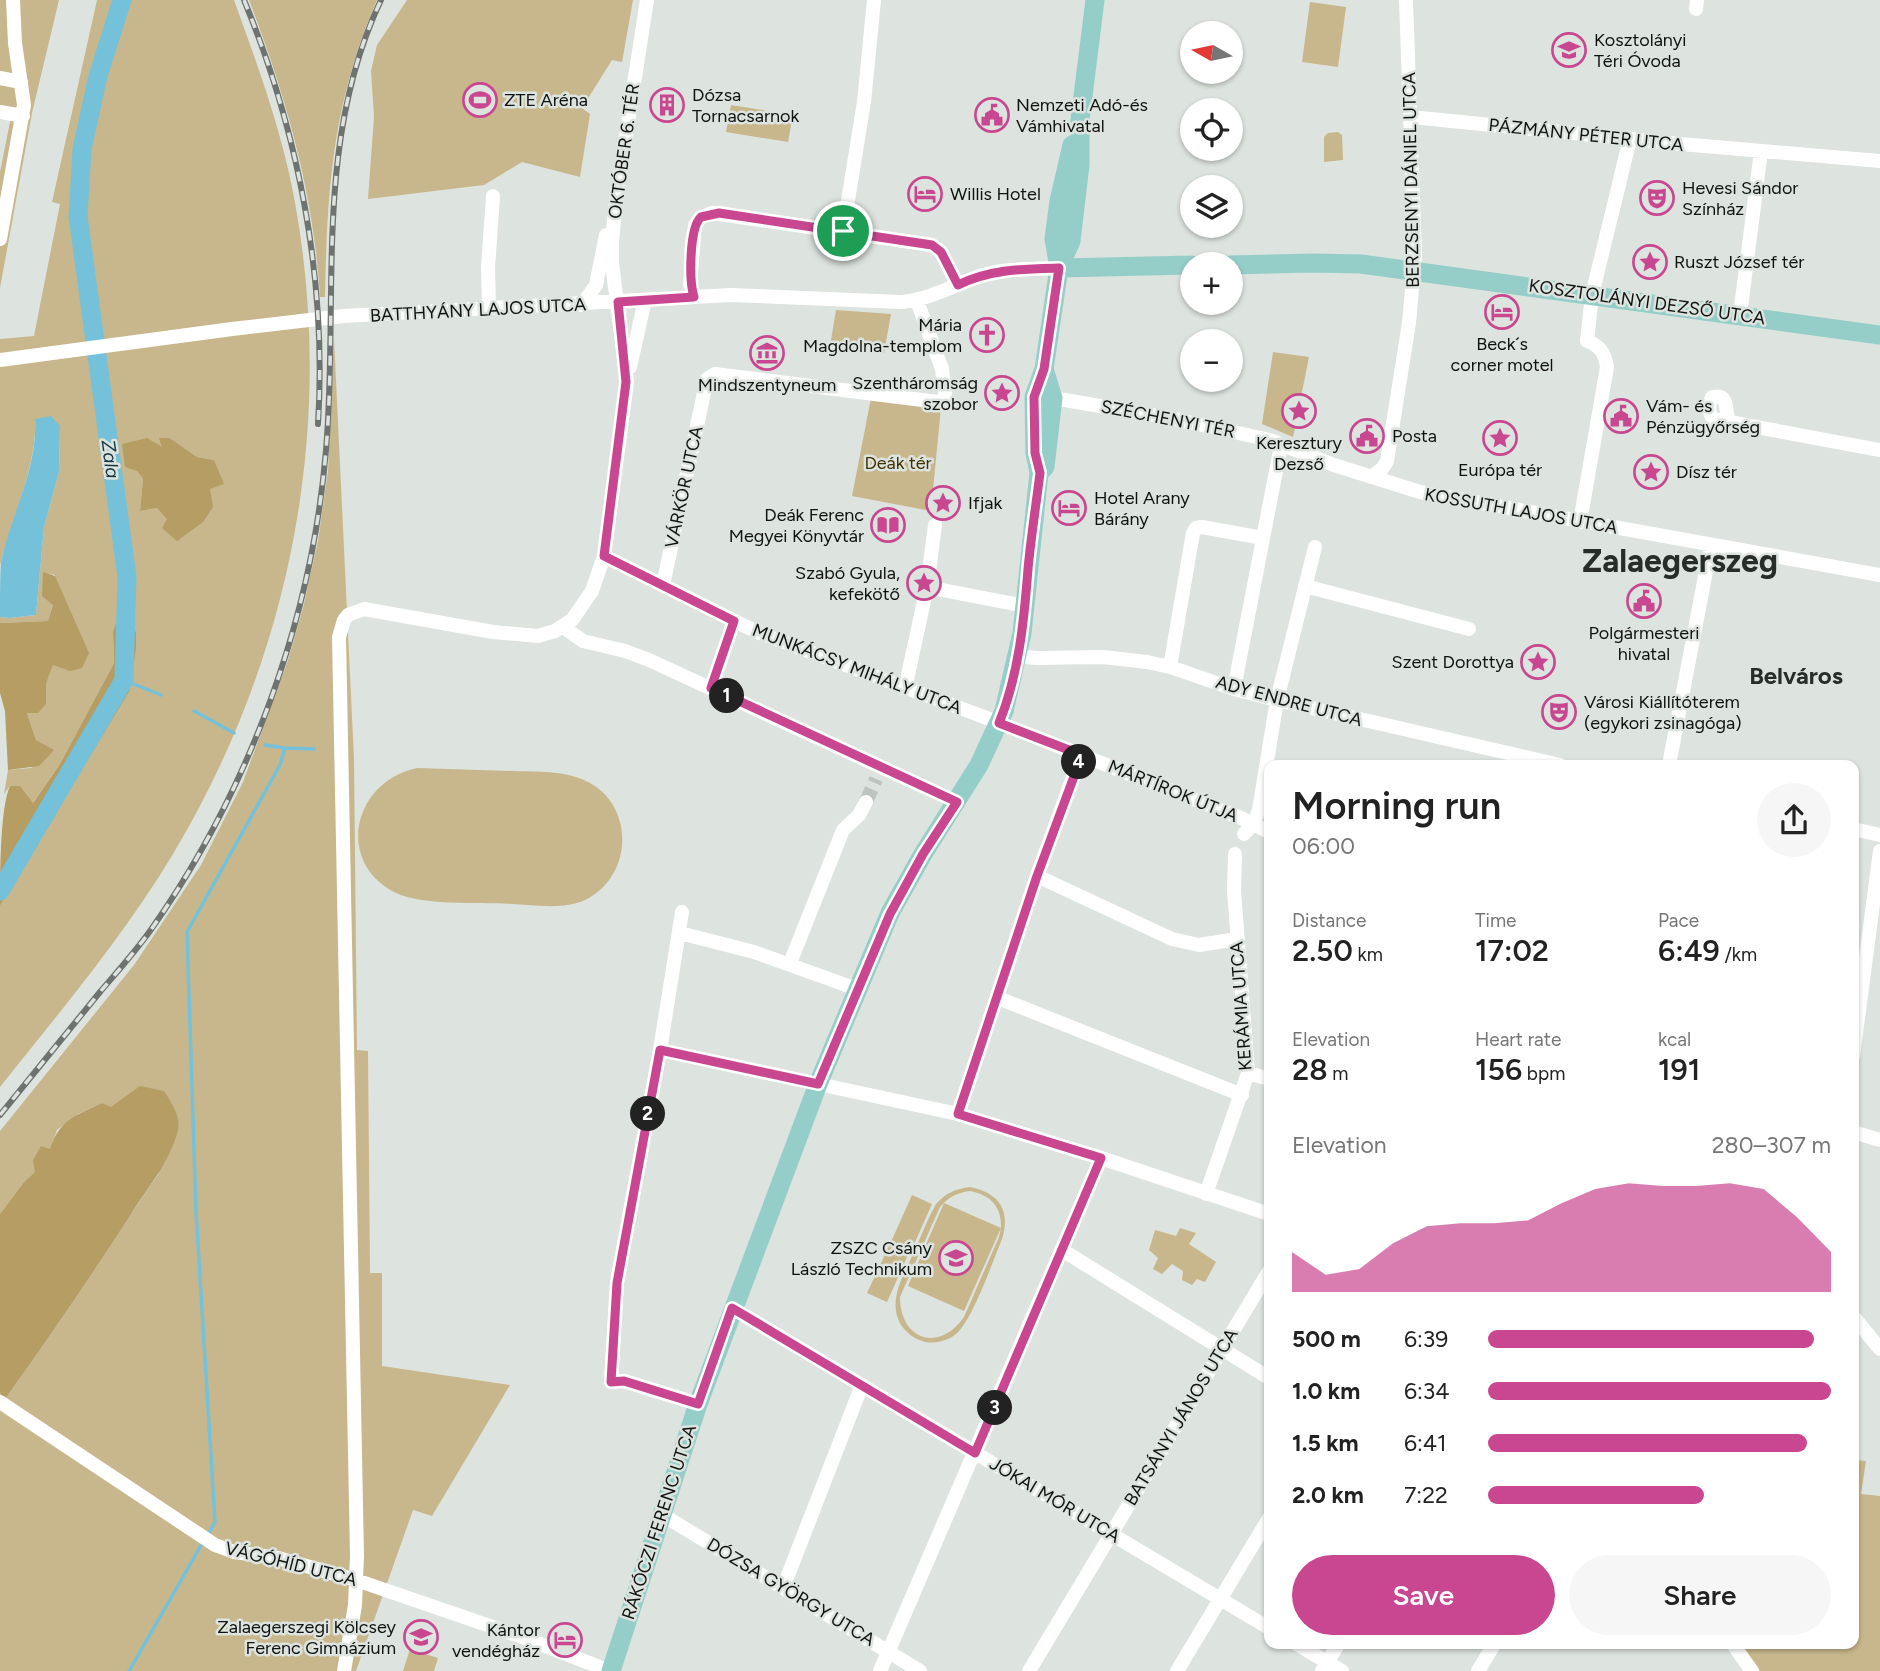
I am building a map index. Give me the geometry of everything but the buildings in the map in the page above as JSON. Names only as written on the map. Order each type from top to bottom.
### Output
[{"type":"main road","points":[[1040,473],[1035,453],[1034,397],[1044,369],[1059,268],[1070,246],[1080,165],[1080,120],[1095,0]]},
{"type":"main road","points":[[1059,268],[1054,239],[1059,201],[1080,120]]},
{"type":"main road","points":[[1070,246],[1100,267]]},
{"type":"main road","name":"KOSZTOLÁNYI DEZSŐ UTCA","points":[[1243,265],[1339,263],[1414,271],[1880,335]]},
{"type":"main road","points":[[1059,268],[1180,265]]},
{"type":"main road","points":[[1040,473],[1045,467],[1053,398],[1044,369]]},
{"type":"main road","name":"RÁKÓCZI FERENC UTCA","points":[[610,1671],[732,1308],[818,1084],[890,914],[923,854],[979,765],[999,723],[1018,656],[1040,473]]},
{"type":"street","points":[[0,239],[23,116],[13,0]]},
{"type":"street","name":"OKTÓBER 6. TÉR","points":[[626,382],[612,263],[615,200],[647,0]]},
{"type":"street","points":[[843,231],[866,93],[874,0]]},
{"type":"street","name":"BERZSENYI DÁNIEL UTCA","points":[[1371,477],[1382,469],[1389,452],[1409,323],[1414,271],[1412,117],[1406,0]]},
{"type":"street","points":[[0,78],[20,82]]},
{"type":"street","points":[[0,112],[23,116]]},
{"type":"street","name":"PÁZMÁNY PÉTER UTCA","points":[[1412,117],[1880,161]]},
{"type":"street","points":[[1580,522],[1607,367],[1601,349],[1587,341],[1592,295],[1630,139]]},
{"type":"street","points":[[1740,315],[1761,151]]},
{"type":"street","points":[[489,309],[488,267],[493,196]]},
{"type":"street","points":[[582,305],[597,280],[615,200]]},
{"type":"street","points":[[694,297],[690,284],[696,221],[706,215],[719,213],[932,245],[941,252],[958,285]]},
{"type":"street","name":"BATTHYÁNY LAJOS UTCA","points":[[0,360],[323,318],[694,297],[917,301],[982,275],[1004,270],[1059,268]]},
{"type":"street","points":[[344,1671],[355,1605],[356,1580],[354,1340],[339,636],[348,615],[364,609],[529,637],[546,635],[572,620],[587,601],[598,578],[604,556],[626,382],[645,300]]},
{"type":"street","name":"VÁRKÖR UTCA","points":[[663,585],[707,379],[715,374],[946,403],[942,369],[917,301]]},
{"type":"street","name":"SZÉCHENYI TÉR","points":[[1053,398],[1170,418],[1282,444],[1371,477]]},
{"type":"street","points":[[1730,422],[1880,450]]},
{"type":"street","points":[[1234,689],[1282,444]]},
{"type":"street","name":"KOSSUTH LAJOS UTCA","points":[[1371,477],[1420,492],[1880,575]]},
{"type":"street","points":[[905,688],[927,587],[935,525]]},
{"type":"street","points":[[1170,667],[1196,528],[1264,538]]},
{"type":"street","points":[[1670,760],[1711,545]]},
{"type":"street","points":[[1267,760],[1277,700],[1315,547]]},
{"type":"street","name":"MUNKÁCSY MIHÁLY UTCA","points":[[604,556],[757,632],[999,723]]},
{"type":"street","points":[[1306,586],[1469,629]]},
{"type":"street","points":[[927,587],[1025,606]]},
{"type":"street","points":[[711,688],[734,621]]},
{"type":"street","points":[[563,627],[583,641],[637,655],[711,688],[879,773],[957,802]]},
{"type":"street","name":"ADY ENDRE UTCA","points":[[1018,656],[1103,657],[1170,667],[1234,689],[1277,700],[1538,760]]},
{"type":"street","name":"MÁRTÍROK ÚTJA","points":[[999,723],[1082,755],[1249,829],[1264,831]]},
{"type":"street","points":[[958,1114],[1037,876],[1082,755]]},
{"type":"street","points":[[1249,829],[1259,810],[1264,779]]},
{"type":"street","points":[[790,963],[841,833],[859,815],[866,802]]},
{"type":"street","points":[[1859,830],[1880,835]]},
{"type":"street","points":[[1859,1010],[1880,851]]},
{"type":"street","name":"KERÁMIA UTCA","points":[[1206,1194],[1248,1073],[1235,940],[1235,854]]},
{"type":"street","points":[[1037,876],[1172,939],[1199,944],[1235,940]]},
{"type":"street","points":[[682,912],[660,1050],[617,1283],[611,1382],[624,1381],[698,1404]]},
{"type":"street","points":[[680,933],[790,963],[857,989]]},
{"type":"street","points":[[998,998],[1242,1095]]},
{"type":"street","points":[[660,1050],[958,1114],[1264,1212]]},
{"type":"street","points":[[1248,1073],[1264,1078]]},
{"type":"street","points":[[1859,1134],[1880,1140]]},
{"type":"street","points":[[880,1671],[1101,1158]]},
{"type":"street","points":[[1062,1250],[1264,1375]]},
{"type":"street","name":"BATSÁNYI JÁNOS UTCA","points":[[1029,1671],[1264,1279]]},
{"type":"street","name":"JÓKAI MÓR UTCA","points":[[732,1308],[1264,1625]]},
{"type":"street","points":[[1859,1323],[1880,1349]]},
{"type":"street","points":[[783,1588],[862,1385]]},
{"type":"street","name":"VÁGÓHÍD UTCA","points":[[0,1402],[206,1539],[234,1552],[278,1558],[356,1580],[522,1637],[610,1671]]},
{"type":"street","name":"DÓZSA GYÖRGY UTCA","points":[[661,1514],[920,1671]]},
{"type":"street","points":[[1177,1671],[1264,1526]]},
{"type":"street","points":[[1302,1649],[1324,1667],[1342,1671]]},
{"type":"street","points":[[1324,1667],[1335,1649]]},
{"type":"street","points":[[1478,1671],[1491,1649]]},
{"type":"street","points":[[1736,1649],[1752,1671]]},
{"type":"green space","points":[[0,0],[59,0],[32,113],[0,288],[0,172],[11,117],[0,114]]},
{"type":"green space","points":[[97,0],[234,0],[281,139],[292,187],[305,270],[310,353],[307,435],[297,517],[280,597],[256,677],[226,753],[168,863],[75,993],[0,1087],[0,906],[129,692],[113,632],[114,663],[60,764],[32,804],[10,786],[4,794],[8,770],[31,768],[53,750],[36,740],[27,713],[46,704],[46,684],[53,665],[55,575],[43,573],[53,605],[48,621],[0,623],[0,617],[36,615],[44,527],[59,472],[60,426],[35,420],[28,473],[0,565],[0,339],[34,336],[60,204],[52,202]],"holes":[[[170,438],[197,457],[214,460],[210,489],[168,519],[157,508],[140,511],[143,479],[137,471],[163,448]]]},
{"type":"green space","points":[[249,0],[377,0],[351,74],[335,146],[328,219],[325,297],[320,297],[312,221],[296,146],[275,72]]},
{"type":"green space","name":"ZTE Aréna","points":[[407,0],[633,0],[622,62],[612,60],[582,108],[590,114],[580,177],[522,162],[484,185],[368,199],[374,117],[371,71],[377,45]]},
{"type":"green space","points":[[1310,2],[1346,7],[1338,67],[1302,62]]},
{"type":"green space","points":[[731,105],[793,115],[788,142],[726,132]]},
{"type":"green space","points":[[1338,132],[1342,135],[1343,160],[1324,162],[1324,137],[1328,133]]},
{"type":"green space","points":[[836,310],[891,314],[884,353],[830,346]]},
{"type":"green space","points":[[334,338],[354,759],[357,1050],[368,1051],[370,1273],[382,1273],[382,1366],[510,1385],[432,1516],[413,1510],[356,1671],[0,1671],[0,1392],[4,1399],[159,1173],[111,1108],[102,1103],[78,1114],[57,1130],[50,1150],[41,1146],[35,1172],[0,1214],[0,1131],[134,965],[201,865],[243,782],[287,663],[318,541],[328,471]]},
{"type":"green space","points":[[1273,352],[1309,357],[1293,437],[1262,424]]},
{"type":"green space","name":"Deák tér","points":[[871,398],[941,407],[931,511],[852,496]]},
{"type":"green space","points":[[417,768],[550,772],[586,781],[602,792],[613,806],[620,822],[620,858],[613,875],[601,889],[585,900],[558,906],[436,902],[396,893],[377,880],[364,863],[359,844],[359,824],[366,806],[378,789],[395,776]]},
{"type":"green space","points":[[970,1187],[988,1194],[1000,1204],[1005,1219],[1002,1239],[965,1323],[948,1339],[925,1342],[907,1332],[900,1322],[896,1312],[898,1290],[936,1204],[955,1190]],"holes":[[[970,1191],[983,1195],[993,1203],[999,1213],[999,1237],[964,1317],[943,1335],[923,1337],[914,1332],[906,1323],[900,1297],[940,1207],[961,1193]]]},
{"type":"green space","points":[[912,1195],[932,1204],[911,1251],[891,1242]]},
{"type":"green space","points":[[944,1203],[1001,1228],[964,1311],[908,1286]]},
{"type":"green space","points":[[1180,1228],[1196,1233],[1189,1244],[1216,1262],[1205,1282],[1197,1279],[1192,1285],[1182,1280],[1183,1271],[1172,1264],[1162,1274],[1153,1269],[1158,1258],[1149,1250],[1155,1230],[1176,1236]]},
{"type":"green space","points":[[889,1246],[908,1255],[887,1302],[867,1293]]},
{"type":"green space","points":[[1859,1460],[1866,1461],[1861,1494],[1880,1496],[1880,1671],[1760,1671],[1744,1649],[1859,1649]]},
{"type":"green space","points":[[410,1649],[438,1658],[434,1671],[403,1671]]},
{"type":"shaded area","points":[[147,438],[162,447],[159,438],[170,438],[197,457],[214,460],[224,484],[210,489],[213,507],[203,522],[177,541],[162,528],[167,519],[157,508],[140,511],[143,479],[137,471],[125,467],[122,444]]},
{"type":"shaded area","points":[[43,572],[55,576],[89,653],[82,668],[70,671],[53,665],[46,684],[46,704],[38,713],[27,713],[36,740],[54,750],[39,766],[8,770],[5,711],[0,693],[0,623],[48,621],[53,605],[42,596]]},
{"type":"shaded area","points":[[119,616],[136,632],[129,692],[0,906],[2,826],[10,786],[20,786],[33,803],[60,764],[114,663],[113,632]]},
{"type":"shaded area","points":[[140,1086],[164,1091],[175,1109],[178,1130],[170,1153],[4,1400],[0,1392],[0,1214],[35,1172],[33,1160],[41,1146],[50,1149],[59,1131],[76,1115],[102,1103],[111,1107]]},
{"type":"water","points":[[51,416],[60,426],[59,472],[44,527],[36,615],[0,617],[1,562],[28,473],[35,437],[35,419]]},
{"type":"waterway","name":"Zala","points":[[0,891],[124,680],[127,577],[78,216],[82,149],[98,76],[122,0]]},
{"type":"waterway","points":[[124,680],[161,695]]},
{"type":"waterway","points":[[194,711],[234,733]]},
{"type":"waterway","points":[[207,1536],[215,1522],[196,1211],[187,932],[280,765],[285,748],[265,745]]},
{"type":"waterway","points":[[285,748],[314,749]]},
{"type":"waterway","points":[[129,1671],[203,1542]]},
{"type":"tunnel","points":[[866,802],[876,779]]},
{"type":"railway","points":[[244,0],[280,102],[305,208],[318,316],[318,424]]},
{"type":"railway","points":[[0,1115],[150,931],[217,821],[246,762],[270,702],[307,577],[318,514],[326,450],[337,165],[346,110],[360,54],[381,0]]},
{"type":"place","name":"Kosztolányi Téri Óvoda","points":[[1569,50]]},
{"type":"place","name":"ZTE Aréna","points":[[480,100]]},
{"type":"place","name":"Dózsa Tornacsarnok","points":[[667,105]]},
{"type":"place","name":"Nemzeti Adó-és Vámhivatal","points":[[992,115]]},
{"type":"place","name":"Willis Hotel","points":[[925,194]]},
{"type":"place","name":"Hevesi Sándor Színház","points":[[1657,198]]},
{"type":"place","name":"Ruszt József tér","points":[[1650,262]]},
{"type":"place","name":"Beck´s corner motel","points":[[1502,312]]},
{"type":"place","name":"Mária Magdolna-templom","points":[[987,335]]},
{"type":"place","name":"Mindszentyneum","points":[[767,353]]},
{"type":"place","name":"Szentháromság szobor","points":[[1002,393]]},
{"type":"place","name":"Keresztury Dezső","points":[[1299,411]]},
{"type":"place","name":"Vám- és Pénzügyőrség","points":[[1621,416]]},
{"type":"place","name":"Posta","points":[[1367,436]]},
{"type":"place","name":"Európa tér","points":[[1500,438]]},
{"type":"place","name":"Dísz tér","points":[[1651,472]]},
{"type":"place","name":"Ifjak","points":[[943,503]]},
{"type":"place","name":"Hotel Arany Bárány","points":[[1069,508]]},
{"type":"place","name":"Deák Ferenc Megyei Könyvtár","points":[[888,525]]},
{"type":"place","name":"Szabó Gyula, kefekötő","points":[[924,583]]},
{"type":"place","name":"Polgármesteri hivatal","points":[[1644,601]]},
{"type":"place","name":"Szent Dorottya","points":[[1538,662]]},
{"type":"place","name":"Városi Kiállítóterem (egykori zsinagóga)","points":[[1559,712]]},
{"type":"place","name":"ZSZC Csány László Technikum","points":[[956,1258]]},
{"type":"place","name":"Zalaegerszegi Kölcsey Ferenc Gimnázium","points":[[421,1637]]},
{"type":"place","name":"Kántor vendégház","points":[[565,1640]]},
{"type":"district","name":"Zalaegerszeg","points":[[1680,561]]},
{"type":"district","name":"Belváros","points":[[1796,676]]},
{"type":"route","points":[[712,213],[843,231],[932,245],[941,252],[958,285],[1004,270],[1059,268],[1053,294],[1044,369],[1034,397],[1035,453],[1040,473],[1025,606],[1018,656],[999,723],[1082,755],[1037,876],[958,1114],[1101,1158],[975,1453],[732,1308],[698,1404],[624,1381],[611,1382],[617,1283],[660,1050],[818,1084],[890,914],[923,854],[957,802],[711,688],[734,621],[604,556],[626,382],[618,302],[694,297],[690,284],[694,230],[696,221],[712,213]]}]
